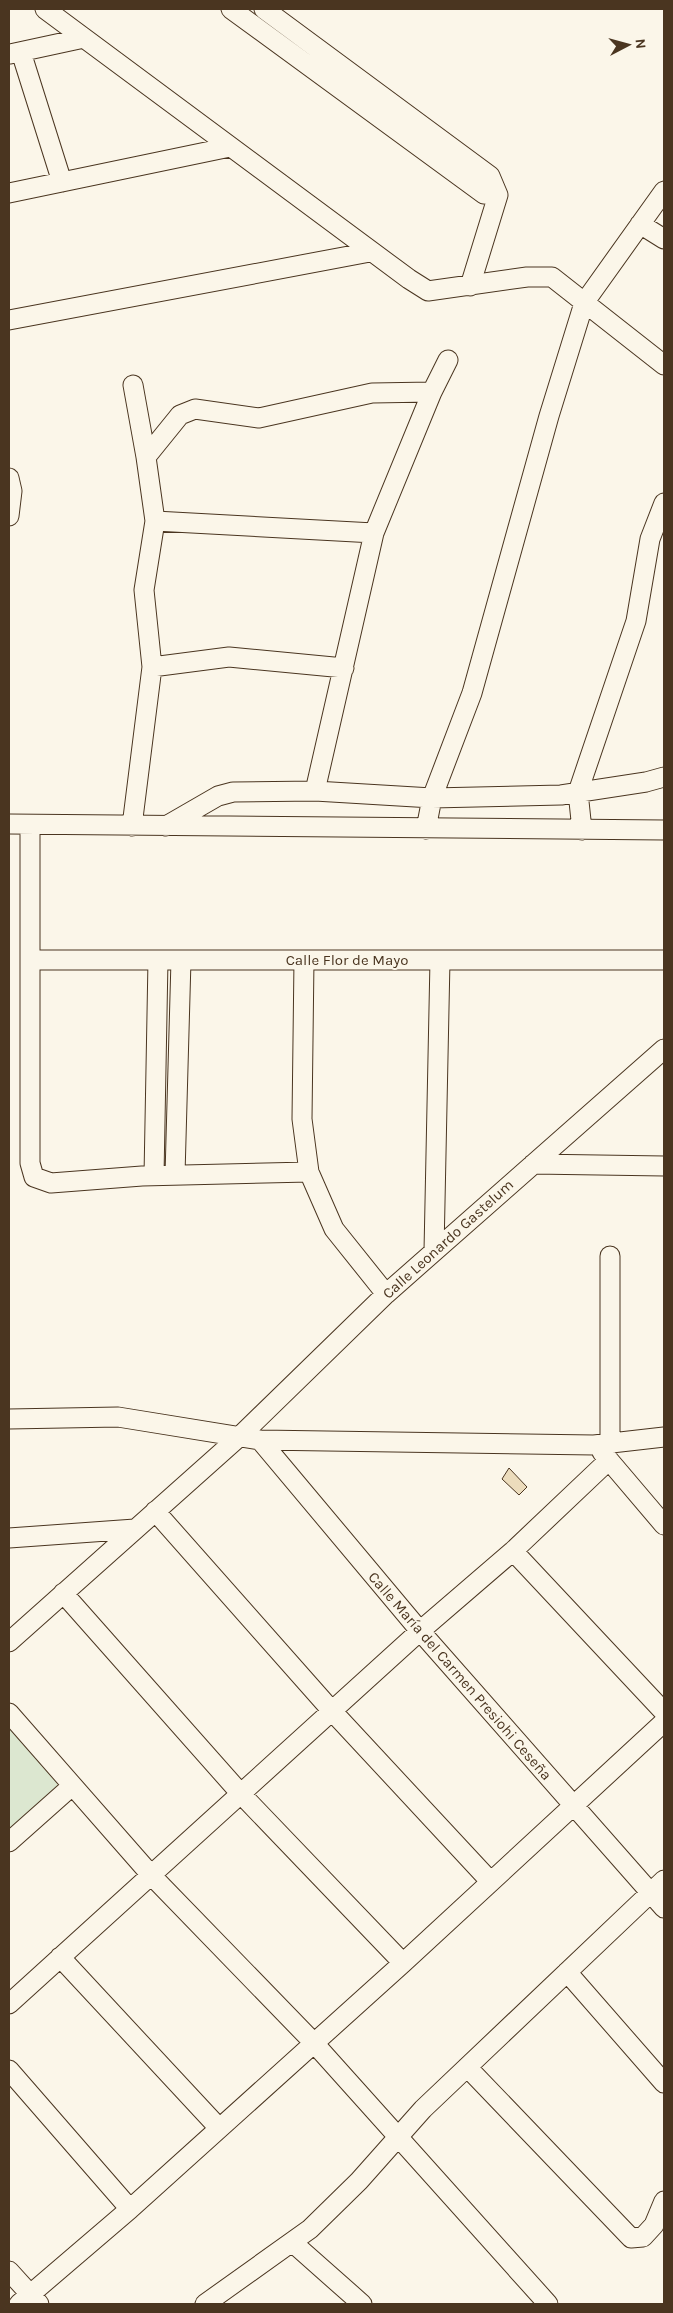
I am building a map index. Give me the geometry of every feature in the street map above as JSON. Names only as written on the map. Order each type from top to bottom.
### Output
[{"type":"street","points":[[45,9],[370,252],[428,291],[527,276],[552,277],[664,365]]},
{"type":"street","points":[[231,9],[484,194],[498,195]]},
{"type":"street","points":[[264,9],[490,176],[498,195],[470,286]]},
{"type":"street","points":[[62,182],[15,53],[84,38]]},
{"type":"street","points":[[9,194],[230,147]]},
{"type":"street","points":[[426,829],[432,798],[472,693],[549,416],[584,303],[664,191]]},
{"type":"street","points":[[640,224],[664,238]]},
{"type":"street","points":[[9,320],[370,252]]},
{"type":"street","points":[[315,791],[374,533],[432,392],[448,360]]},
{"type":"street","points":[[132,826],[152,667],[144,590],[155,521],[133,385]]},
{"type":"street","points":[[146,457],[180,415],[195,409],[259,418],[372,393],[432,392]]},
{"type":"street","points":[[9,478],[12,491],[9,516]]},
{"type":"street","points":[[582,830],[578,792],[636,622],[650,539],[664,503]]},
{"type":"street","points":[[155,521],[374,533]]},
{"type":"street","points":[[152,667],[229,657],[344,668]]},
{"type":"street","points":[[165,827],[218,796],[233,792],[315,791],[432,798],[578,792],[646,782],[664,777]]},
{"type":"street","points":[[9,824],[30,826],[664,830]]},
{"type":"street","points":[[30,826],[30,1163],[34,1177],[51,1183],[175,1175],[309,1172]]},
{"type":"street","name":"Calle Flor de Mayo","points":[[30,960],[664,960]]},
{"type":"street","points":[[154,1176],[158,960]]},
{"type":"street","points":[[175,1175],[182,960]]},
{"type":"street","points":[[304,960],[302,1119],[309,1172],[334,1228],[386,1294]]},
{"type":"street","points":[[434,1251],[440,960]]},
{"type":"street","name":"Calle Leonardo Gastelum","points":[[9,1642],[239,1436],[386,1294],[664,1049]]},
{"type":"street","points":[[533,1164],[664,1166]]},
{"type":"street","points":[[610,1256],[605,1449],[664,1525]]},
{"type":"street","points":[[9,1420],[118,1417],[260,1440],[605,1449],[664,1437]]},
{"type":"street","name":"Calle María del Carmen Presiohi Ceseña","points":[[260,1440],[420,1631],[573,1806],[657,1887],[664,1908]]},
{"type":"street","points":[[9,2004],[420,1631],[514,1551],[605,1449]]},
{"type":"street","points":[[155,1511],[332,1711],[490,1881]]},
{"type":"street","points":[[9,1538],[135,1529]]},
{"type":"street","points":[[514,1551],[664,1712]]},
{"type":"street","points":[[63,1593],[241,1794],[403,1963]]},
{"type":"street","points":[[9,1713],[151,1875],[313,2042],[548,2304]]},
{"type":"street","points":[[9,2271],[29,2301],[313,2042],[403,1963],[664,1722]]},
{"type":"street","points":[[9,1842],[72,1786]]},
{"type":"street","points":[[205,2304],[310,2229],[359,2181],[423,2109],[657,1887]]},
{"type":"street","points":[[60,1957],[219,2128]]},
{"type":"street","points":[[567,1972],[664,2083]]},
{"type":"street","points":[[467,2067],[631,2238],[643,2237],[654,2225],[664,2201]]},
{"type":"street","points":[[9,2070],[130,2209]]},
{"type":"street","points":[[292,2242],[362,2304]]},
{"type":"green space","points":[[9,1722],[64,1786],[9,1834]]},
{"type":"building","points":[[509,1468],[527,1487],[519,1495],[502,1479]]}]
